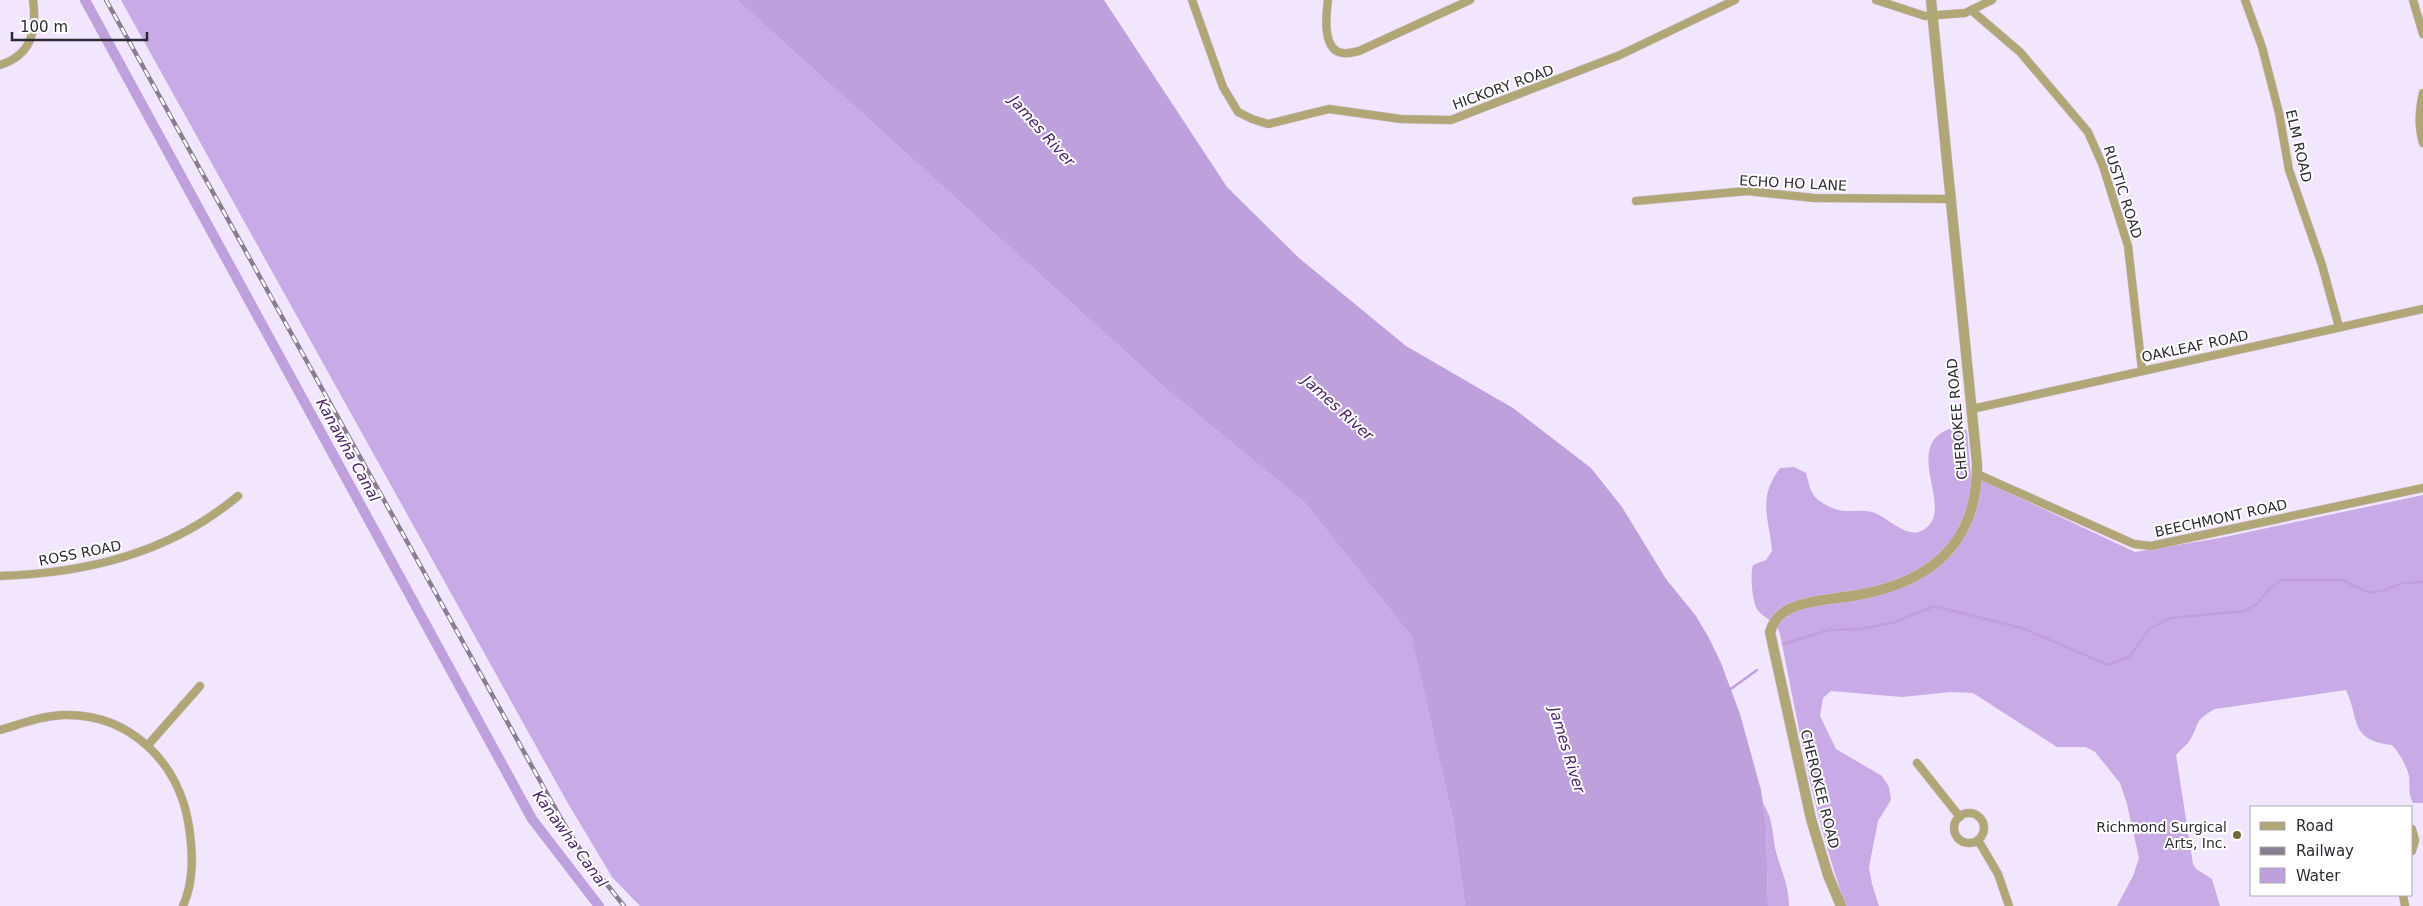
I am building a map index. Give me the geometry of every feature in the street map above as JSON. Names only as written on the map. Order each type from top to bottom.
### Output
[{"type":"street","points":[[0,65],[10,62],[24,52],[32,40],[35,20],[33,0]]},
{"type":"street","name":"HICKORY ROAD","points":[[1192,0],[1223,87],[1238,112],[1268,124],[1329,109],[1401,119],[1451,120],[1620,55],[1735,0]]},
{"type":"street","points":[[1328,0],[1327,29],[1329,41],[1335,49],[1342,53],[1359,52],[1470,0]]},
{"type":"street","points":[[1876,0],[1925,16],[1965,13],[1992,0]]},
{"type":"street","name":"CHEROKEE ROAD","points":[[1841,906],[1828,875],[1811,818],[1770,640],[1772,625],[1776,618],[1789,609],[1885,589],[1910,580],[1931,567],[1948,551],[1966,526],[1974,505],[1977,474],[1972,409],[1931,0]]},
{"type":"street","name":"ELM ROAD","points":[[2245,0],[2262,47],[2280,113],[2289,170],[2322,265],[2339,327]]},
{"type":"street","points":[[2413,0],[2423,34]]},
{"type":"street","name":"RUSTIC ROAD","points":[[1971,10],[2020,52],[2088,132],[2104,166],[2128,246],[2142,370]]},
{"type":"street","points":[[2423,93],[2419,115],[2419,126],[2423,143]]},
{"type":"street","name":"ECHO HO LANE","points":[[1636,201],[1747,191],[1814,198],[1950,199]]},
{"type":"street","name":"OAKLEAF ROAD","points":[[1972,409],[2423,309]]},
{"type":"street","name":"BEECHMONT ROAD","points":[[1977,474],[2134,544],[2151,546],[2423,488]]},
{"type":"street","name":"ROSS ROAD","points":[[0,576],[76,568],[137,554],[202,522],[238,496]]},
{"type":"street","points":[[148,745],[200,686]]},
{"type":"street","points":[[0,730],[40,718],[81,716],[117,726],[148,745],[162,760],[174,778],[188,815],[192,865],[188,891],[183,906]]},
{"type":"street","points":[[1918,763],[1960,817]]},
{"type":"street","points":[[1970,813],[1981,819],[1984,828],[1978,840],[1969,843],[1960,839],[1955,831],[1955,826],[1960,817],[1970,813]]},
{"type":"street","points":[[2413,833],[2415,840],[2413,847]]},
{"type":"street","points":[[1978,840],[1998,874],[2009,906]]},
{"type":"shaded area","points":[[121,0],[737,0],[1165,388],[1304,502],[1411,636],[1453,820],[1465,906],[640,906],[612,877],[566,800]]},
{"type":"shaded area","points":[[1955,427],[1962,427],[1967,431],[1971,475],[2135,552],[2220,538],[2423,495],[2423,803],[2413,803],[2411,800],[2408,772],[2392,745],[2369,739],[2362,733],[2355,719],[2346,690],[2215,709],[2203,717],[2197,724],[2188,743],[2176,755],[2193,864],[2196,869],[2212,879],[2220,906],[2117,906],[2133,876],[2139,858],[2127,804],[2120,783],[2095,752],[2086,747],[2057,747],[1973,693],[1951,692],[1902,697],[1831,691],[1823,698],[1820,716],[1836,749],[1882,776],[1889,787],[1891,800],[1878,821],[1869,867],[1879,906],[1846,906],[1824,838],[1779,630],[1757,609],[1754,600],[1753,565],[1766,560],[1772,551],[1766,508],[1769,489],[1780,468],[1794,467],[1806,473],[1815,497],[1828,506],[1842,511],[1872,512],[1900,528],[1915,533],[1922,531],[1929,525],[1934,515],[1935,502],[1928,459],[1931,445],[1939,435]]},
{"type":"shaded area","points":[[1763,803],[1773,830],[1775,848],[1788,890],[1789,906],[1768,906],[1766,824]]},
{"type":"water","name":"James River","points":[[737,0],[1104,0],[1227,187],[1299,258],[1406,346],[1513,408],[1591,468],[1622,507],[1666,579],[1696,616],[1709,638],[1721,663],[1740,714],[1761,790],[1766,824],[1768,906],[1465,906],[1453,820],[1411,636],[1304,502],[1165,388]]},
{"type":"waterway","name":"Kanawha Canal","points":[[85,0],[532,819],[599,906]]},
{"type":"waterway","points":[[1783,644],[1829,630],[1861,629],[1895,622],[1934,606],[2022,628],[2108,665],[2130,656],[2149,629],[2170,618],[2244,611],[2256,605],[2271,587],[2282,580],[2342,580],[2370,593],[2385,590],[2402,583],[2423,582]]},
{"type":"waterway","points":[[1728,691],[1757,670]]},
{"type":"railway","points":[[106,0],[564,824],[585,857],[624,906]]},
{"type":"place","name":"Richmond Surgical Arts, Inc.","points":[[2237,835]]}]
